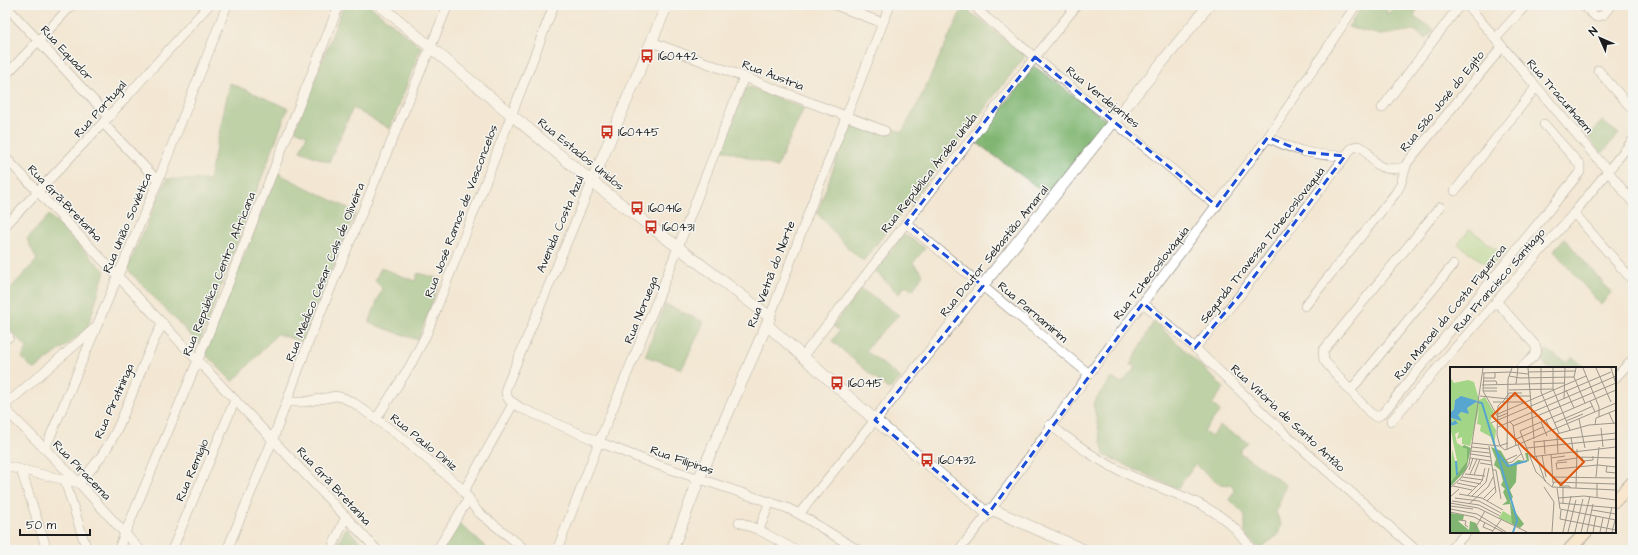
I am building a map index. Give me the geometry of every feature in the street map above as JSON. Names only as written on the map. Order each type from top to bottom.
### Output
[{"type":"main road","points":[[1616,500],[1633,482]]},
{"type":"main road","points":[[1569,550],[1585,533]]},
{"type":"street","points":[[5,76],[72,5]]},
{"type":"street","name":"Rua Portugal","points":[[5,226],[106,120],[209,5]]},
{"type":"street","name":"Rua União Soviética","points":[[45,449],[158,181],[227,5]]},
{"type":"street","name":"Rua República Centro Africana","points":[[118,550],[198,360],[338,5]]},
{"type":"street","name":"Rua Estados Unidos","points":[[380,5],[592,182],[678,247],[768,321],[802,357],[875,420],[989,511],[1084,550]]},
{"type":"street","name":"Rua Médico César Cals de Oliveira","points":[[228,550],[274,439],[310,338],[448,5]]},
{"type":"street","name":"Rua José Ramos de Vasconcelos","points":[[376,419],[410,366],[427,333],[554,5]]},
{"type":"street","name":"Avenida Costa Azul","points":[[513,404],[506,394],[506,388],[667,5]]},
{"type":"street","points":[[835,5],[882,24]]},
{"type":"street","name":"Rua Vietnã do Norte","points":[[672,550],[699,480],[768,321],[811,206],[890,5]]},
{"type":"street","name":"Rua Verdejantes","points":[[976,5],[988,19],[1217,206]]},
{"type":"street","name":"Rua República Árabe Unida","points":[[802,357],[1077,5]]},
{"type":"street","name":"Rua Doutor Sebastião Amaral","points":[[799,514],[1114,121],[1209,5]]},
{"type":"street","name":"Rua Tchecoslováquia","points":[[959,550],[1088,374],[1268,137],[1356,5]]},
{"type":"street","points":[[1382,108],[1460,5]]},
{"type":"street","name":"Rua Tracunhaem","points":[[1467,5],[1608,171],[1633,203]]},
{"type":"street","points":[[1495,39],[1526,5]]},
{"type":"street","points":[[1583,5],[1596,17],[1603,15],[1611,5]]},
{"type":"street","name":"Rua Equador","points":[[6,6],[38,40],[158,181]]},
{"type":"street","name":"Rua Áustria","points":[[652,42],[885,131]]},
{"type":"street","name":"Rua São José do Egito","points":[[1305,306],[1395,194],[1401,182],[1405,167],[1502,47]]},
{"type":"street","points":[[1598,70],[1633,110]]},
{"type":"street","name":"Rua Noruega","points":[[558,550],[599,442],[678,247],[744,77]]},
{"type":"street","points":[[1455,191],[1536,87]]},
{"type":"street","points":[[1544,124],[1567,149],[1580,138]]},
{"type":"street","points":[[1268,137],[1288,147],[1304,152],[1326,155],[1345,156],[1351,149],[1359,146],[1366,151],[1377,165],[1383,168],[1389,169],[1405,167]]},
{"type":"street","name":"Rua Francisco Santiago","points":[[1391,421],[1574,213],[1633,140]]},
{"type":"street","name":"Rua Manoel da Costa Figueroa","points":[[1440,207],[1325,348],[1323,355],[1324,360],[1373,416],[1379,416],[1383,413],[1580,172],[1580,165],[1567,149]]},
{"type":"street","name":"Segunda Travessa Tchecoslovaquia","points":[[1195,348],[1240,295],[1315,198],[1345,156]]},
{"type":"street","name":"Rua Grã-Bretanha","points":[[5,157],[235,400],[274,439]]},
{"type":"street","points":[[1574,213],[1633,281]]},
{"type":"street","name":"Rua Parnamirim","points":[[906,223],[1088,374]]},
{"type":"street","points":[[1350,391],[1453,265]]},
{"type":"street","points":[[1497,302],[1532,342],[1537,350],[1533,357],[1522,367]]},
{"type":"street","name":"Rua Vitória de Santo Antão","points":[[1143,303],[1195,348],[1282,431],[1416,550]]},
{"type":"street","name":"Rua Piratininga","points":[[79,483],[104,452],[115,433],[152,342],[163,323]]},
{"type":"street","points":[[5,405],[98,326]]},
{"type":"street","points":[[1616,377],[1633,359]]},
{"type":"street","name":"Rua Paulo Diniz","points":[[287,402],[304,402],[336,396],[354,403],[402,438],[466,495],[478,512],[526,550]]},
{"type":"street","name":"Rua Remígio","points":[[172,550],[235,400]]},
{"type":"street","points":[[437,550],[513,404]]},
{"type":"street","name":"Rua Filipinas","points":[[513,404],[599,442],[699,480],[770,502],[799,514],[858,550]]},
{"type":"street","name":"Rua Piracema","points":[[5,409],[79,483],[140,550]]},
{"type":"street","points":[[1050,425],[1108,465],[1189,499],[1222,517],[1234,528],[1252,550]]},
{"type":"street","name":"Rua Grã Bretanha","points":[[274,439],[377,550]]},
{"type":"street","points":[[5,466],[79,483]]},
{"type":"street","points":[[21,470],[46,550]]},
{"type":"street","points":[[65,481],[86,550]]},
{"type":"street","points":[[759,530],[770,502]]},
{"type":"street","points":[[331,550],[346,516]]},
{"type":"street","points":[[739,522],[759,530],[794,550]]},
{"type":"street","points":[[1450,550],[1466,533]]},
{"type":"highlighted area","points":[[1035,57],[1217,206],[1268,137],[1304,152],[1345,156],[1240,295],[1195,348],[1143,303],[988,514],[875,420],[983,286],[906,223]]},
{"type":"green space","points":[[344,5],[369,5],[421,47],[390,129],[353,108],[329,162],[300,151],[307,135],[295,130]]},
{"type":"green space","points":[[1363,5],[1378,5],[1386,7],[1387,14],[1401,6],[1414,6],[1418,8],[1414,17],[1434,30],[1426,39],[1414,30],[1380,35],[1348,27]]},
{"type":"green space","points":[[963,7],[1026,55],[950,153],[863,261],[846,246],[817,213],[853,115],[902,132],[918,103]]},
{"type":"green space","points":[[1034,66],[1106,120],[1048,195],[976,142]]},
{"type":"green space","points":[[230,83],[288,108],[199,344],[127,269],[167,179],[209,180]]},
{"type":"green space","points":[[747,86],[804,108],[777,167],[722,149]]},
{"type":"green space","points":[[1602,121],[1619,134],[1602,153],[1588,137]]},
{"type":"green space","points":[[277,173],[356,212],[303,342],[277,334],[233,382],[205,354]]},
{"type":"green space","points":[[49,215],[105,271],[87,329],[34,370],[22,358],[27,348],[5,325],[5,294],[37,260],[27,239]]},
{"type":"green space","points":[[1470,229],[1502,254],[1491,268],[1458,244]]},
{"type":"green space","points":[[904,234],[925,248],[913,263],[923,274],[913,290],[906,285],[899,294],[875,271]]},
{"type":"green space","points":[[1564,238],[1611,292],[1601,305],[1554,251]]},
{"type":"green space","points":[[381,268],[415,281],[418,273],[441,279],[418,340],[369,323],[382,288],[375,281]]},
{"type":"green space","points":[[861,289],[899,315],[874,340],[866,351],[901,378],[889,390],[832,341],[839,331],[833,326]]},
{"type":"green space","points":[[665,304],[704,322],[682,369],[645,356]]},
{"type":"green space","points":[[1154,321],[1224,388],[1212,404],[1220,411],[1204,431],[1211,437],[1220,426],[1248,442],[1239,452],[1286,485],[1276,512],[1281,525],[1278,535],[1259,549],[1245,534],[1245,515],[1230,500],[1234,491],[1232,485],[1219,484],[1195,464],[1177,489],[1104,455],[1093,403],[1111,378],[1122,383],[1137,366],[1130,365]]},
{"type":"green space","points":[[1547,350],[1566,362],[1573,357],[1584,367],[1546,367],[1542,360]]},
{"type":"green space","points":[[459,523],[489,550],[443,550]]},
{"type":"green space","points":[[346,527],[368,550],[336,550]]},
{"type":"place","name":"160442","points":[[647,56]]},
{"type":"place","name":"160445","points":[[607,132]]},
{"type":"place","name":"160416","points":[[637,208]]},
{"type":"place","name":"160431","points":[[651,227]]},
{"type":"place","name":"160415","points":[[837,383]]},
{"type":"place","name":"160432","points":[[927,460]]}]
